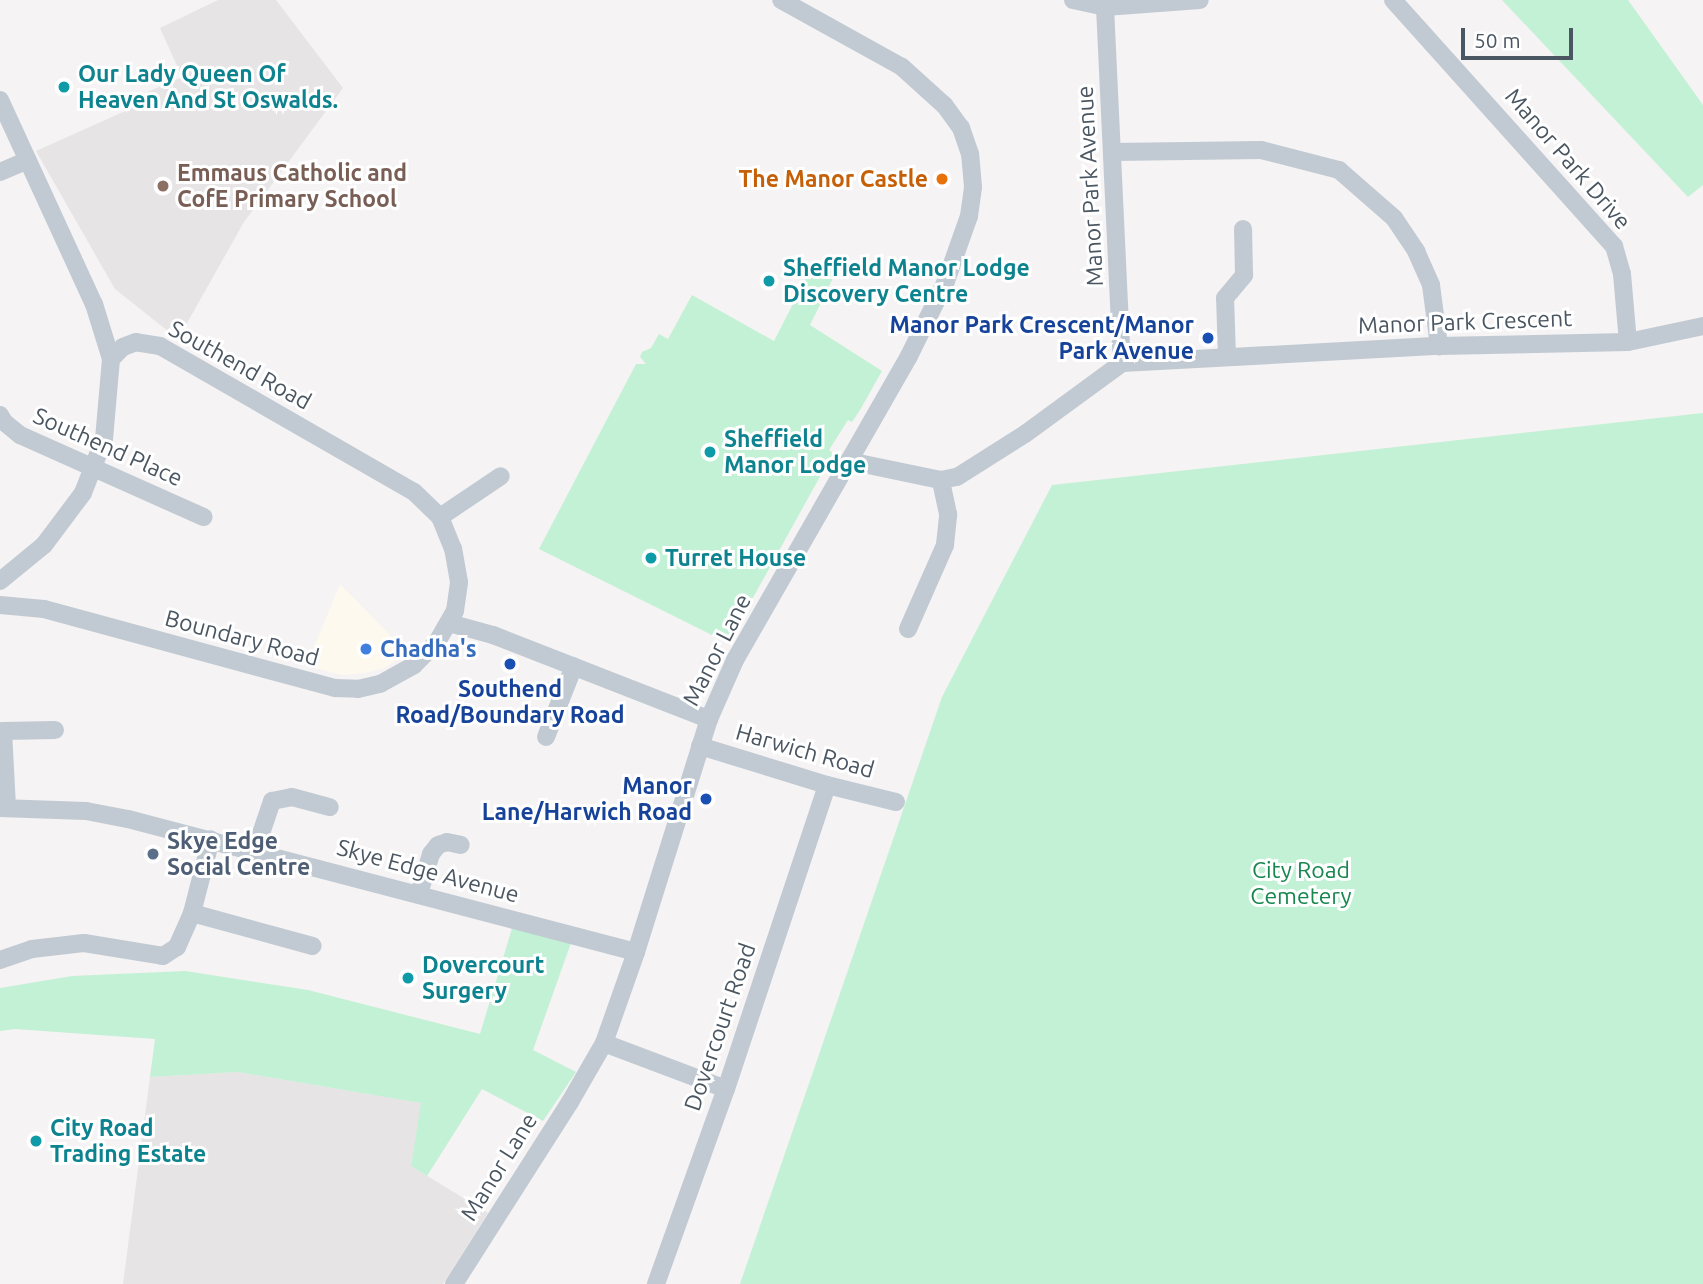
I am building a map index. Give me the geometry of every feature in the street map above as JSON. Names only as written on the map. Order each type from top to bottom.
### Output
[{"type":"street","name":"Manor Lane","points":[[454,1284],[604,1043],[636,952],[709,719],[735,660],[909,356],[946,281],[969,216],[973,169],[961,128],[925,85],[888,58],[781,0]]},
{"type":"street","points":[[1073,0],[1105,7],[1200,0]]},
{"type":"street","name":"Manor Park Drive","points":[[1393,0],[1614,246],[1622,274],[1629,342]]},
{"type":"street","name":"Manor Park Avenue","points":[[1105,7],[1122,363]]},
{"type":"street","points":[[0,100],[94,304],[111,359],[107,423],[94,469],[69,514],[44,545],[0,580]]},
{"type":"street","points":[[1113,152],[1261,150],[1339,170],[1394,218],[1416,251],[1431,285],[1439,346]]},
{"type":"street","points":[[0,172],[28,160]]},
{"type":"street","points":[[1227,357],[1225,298],[1244,275],[1243,229]]},
{"type":"street","name":"Manor Park Crescent","points":[[1122,363],[1439,346],[1629,342],[1703,326]]},
{"type":"street","name":"Southend Road","points":[[111,359],[123,347],[136,342],[160,346],[404,485],[440,517],[453,549],[459,582],[455,611],[449,623]]},
{"type":"street","points":[[849,461],[941,480],[957,477],[983,462],[1122,363]]},
{"type":"street","name":"Southend Place","points":[[0,415],[4,422],[20,435],[203,517]]},
{"type":"street","points":[[440,517],[501,477]]},
{"type":"street","points":[[908,629],[945,545],[948,514],[941,480]]},
{"type":"street","name":"Boundary Road","points":[[0,605],[44,609],[335,688],[373,687],[403,673],[437,642],[449,623]]},
{"type":"street","points":[[449,623],[494,635],[709,719]]},
{"type":"street","points":[[546,737],[574,666]]},
{"type":"street","points":[[4,807],[3,732],[55,730]]},
{"type":"street","name":"Harwich Road","points":[[700,746],[827,785],[895,802]]},
{"type":"street","name":"Dovercourt Road","points":[[656,1284],[726,1088],[827,785]]},
{"type":"street","points":[[255,850],[272,801],[292,797],[330,807]]},
{"type":"street","name":"Skye Edge Avenue","points":[[4,807],[86,811],[211,839],[636,952]]},
{"type":"street","points":[[0,960],[32,949],[84,943],[163,956],[177,947],[192,913],[211,839]]},
{"type":"street","points":[[419,894],[431,854],[438,845],[447,842],[461,845]]},
{"type":"street","points":[[192,913],[313,946]]},
{"type":"street","points":[[604,1043],[726,1088]]},
{"type":"shaded area","name":"Emmaus Catholic and CofE Primary School","points":[[218,0],[276,0],[343,88],[244,222],[178,339],[115,289],[36,151],[132,108],[129,100],[182,77],[160,28]]},
{"type":"shaded area","points":[[340,584],[408,653],[384,668],[365,673],[342,675],[306,666]]},
{"type":"shaded area","points":[[237,1072],[422,1103],[411,1166],[488,1213],[443,1284],[123,1284],[150,1077]]},
{"type":"green space","points":[[1502,0],[1628,0],[1703,105],[1703,185],[1688,197]]},
{"type":"green space","name":"Sheffield Manor Lodge","points":[[815,261],[837,270],[810,325],[882,371],[852,422],[848,420],[829,450],[833,453],[728,643],[539,549],[636,364],[646,364],[640,357],[642,352],[651,348],[659,334],[668,339],[692,295],[774,341]]},
{"type":"green space","name":"City Road Cemetery","points":[[1703,413],[1703,1284],[740,1284],[942,697],[1052,485]]},
{"type":"green space","points":[[513,925],[572,940],[533,1050],[576,1072],[543,1121],[482,1089],[427,1176],[411,1166],[421,1103],[237,1072],[150,1077],[155,1039],[15,1029],[0,1031],[0,988],[72,976],[185,971],[308,990],[480,1034]]},
{"type":"place","name":"Our Lady Queen Of Heaven And St Oswalds.","points":[[64,87]]},
{"type":"place","name":"The Manor Castle","points":[[942,179]]},
{"type":"place","name":"Emmaus Catholic and CofE Primary School","points":[[163,186]]},
{"type":"place","name":"Sheffield Manor Lodge Discovery Centre","points":[[769,281]]},
{"type":"place","name":"Manor Park Crescent/Manor Park Avenue","points":[[1208,338]]},
{"type":"place","name":"Sheffield Manor Lodge","points":[[710,452]]},
{"type":"place","name":"Turret House","points":[[651,558]]},
{"type":"place","name":"Chadha's","points":[[366,649]]},
{"type":"place","name":"Southend Road/Boundary Road","points":[[510,664]]},
{"type":"place","name":"Manor Lane/Harwich Road","points":[[706,799]]},
{"type":"place","name":"Skye Edge Social Centre","points":[[153,854]]},
{"type":"place","name":"Dovercourt Surgery","points":[[408,978]]},
{"type":"place","name":"City Road Trading Estate","points":[[36,1141]]}]
